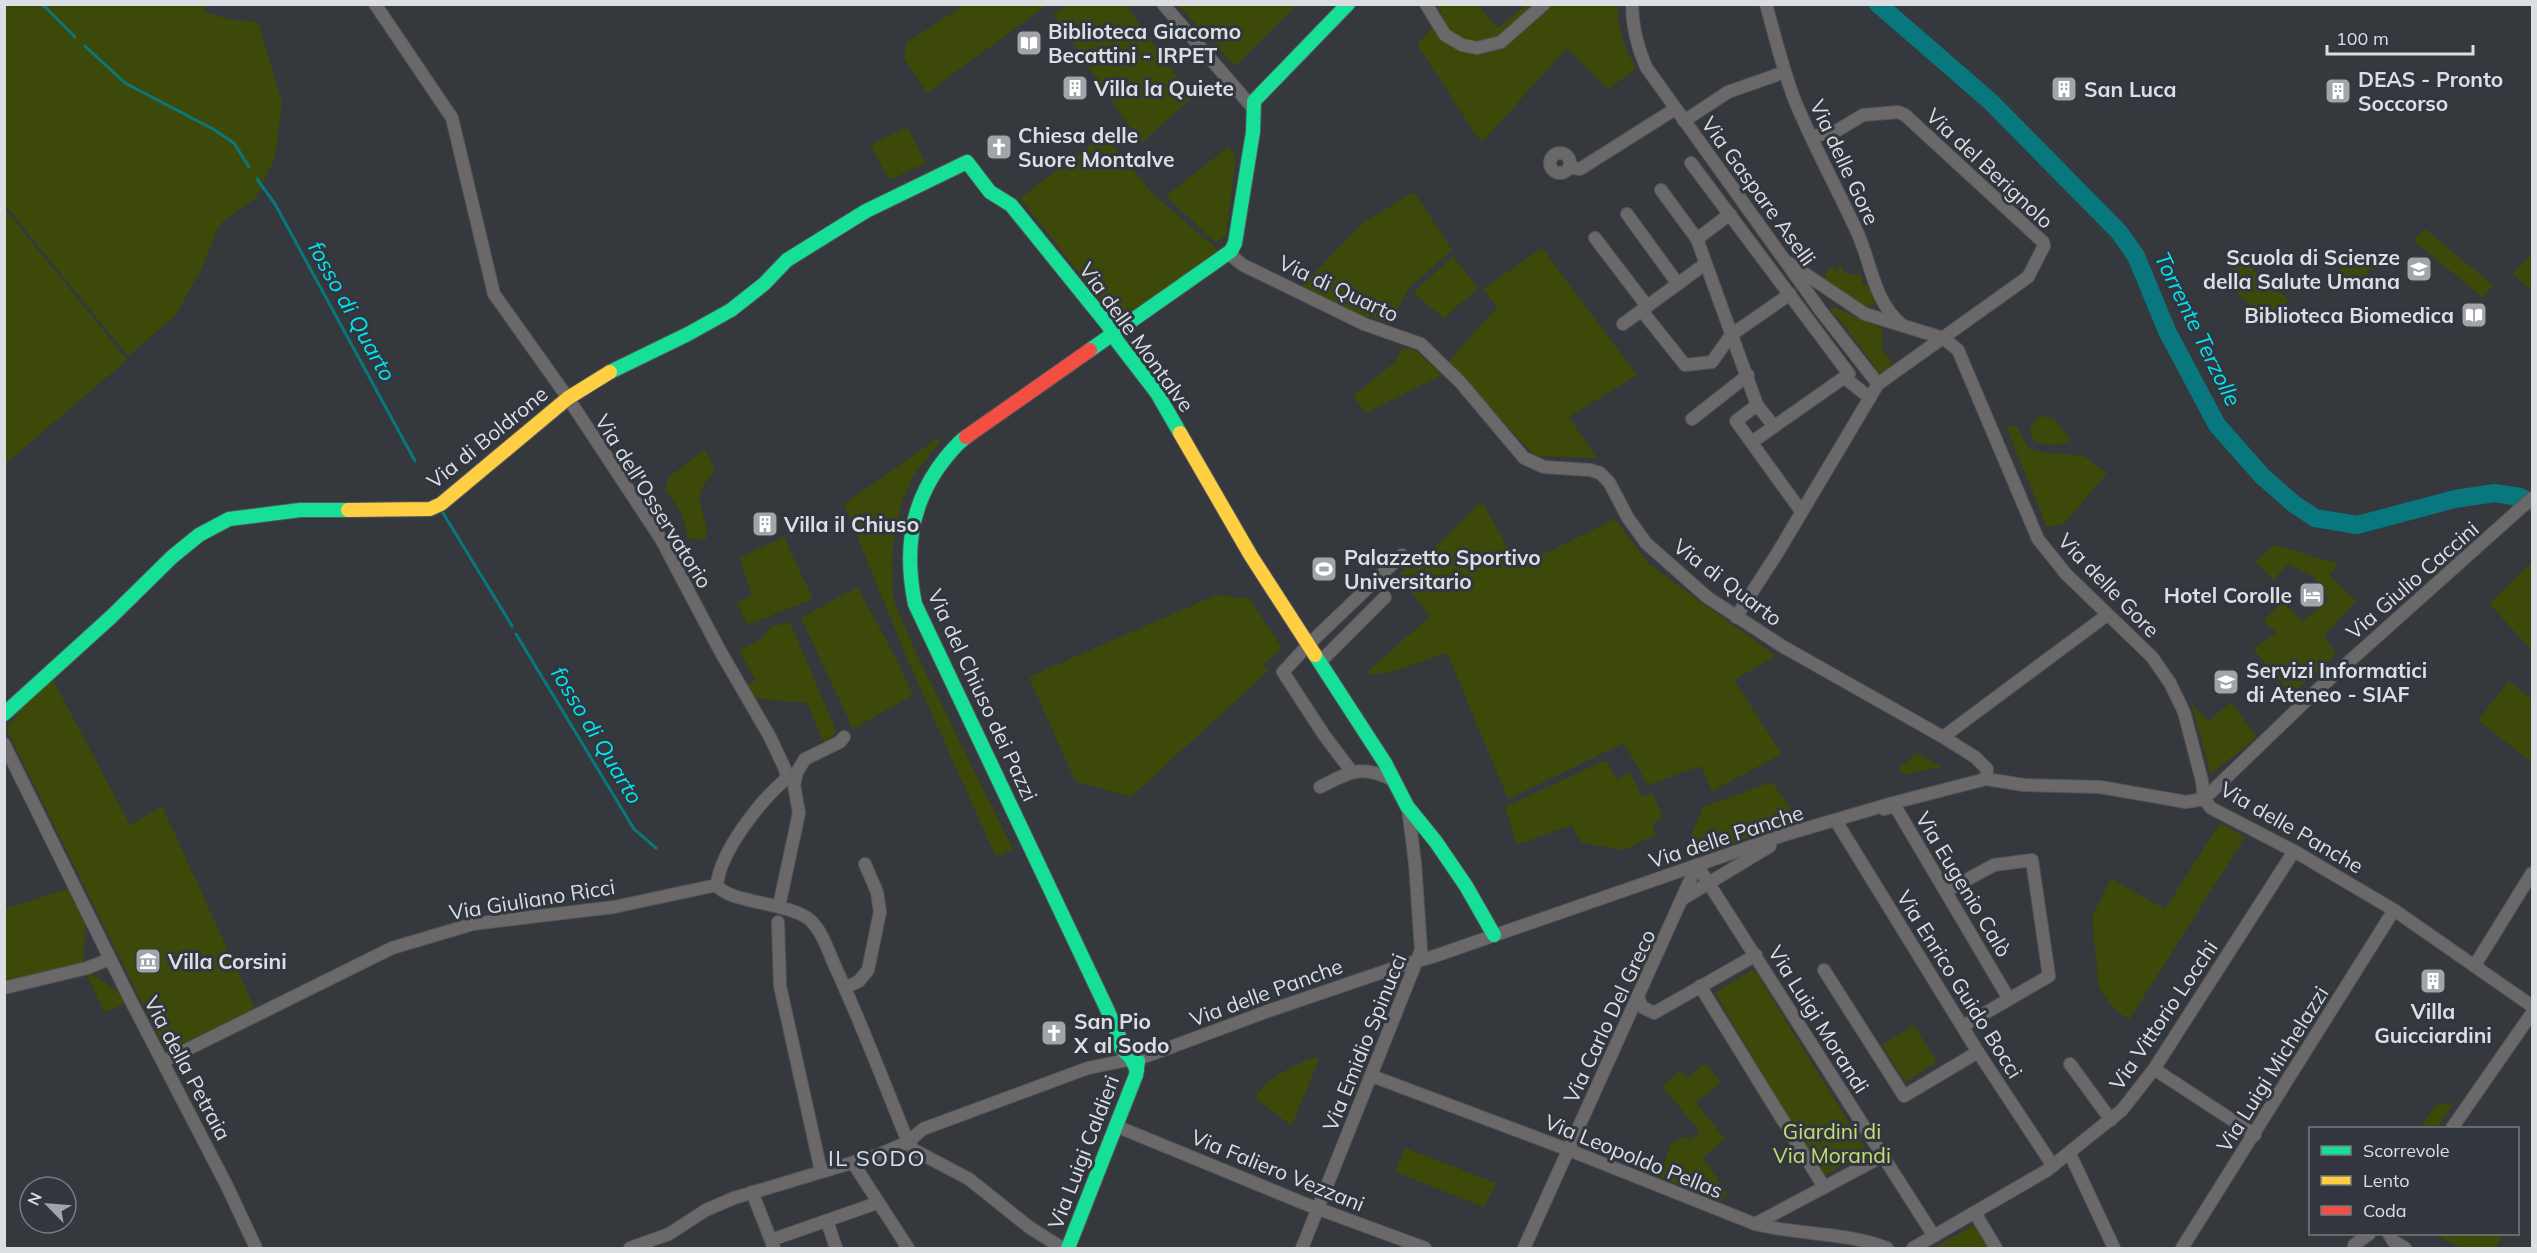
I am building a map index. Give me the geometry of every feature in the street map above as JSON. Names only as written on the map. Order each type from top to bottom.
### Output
[{"type":"street","name":"Via dell'Osservatorio","points":[[375,4],[452,118],[494,294],[568,398],[661,539],[719,649],[770,737],[787,774],[787,778],[754,811],[730,851],[717,885]]},
{"type":"street","points":[[1163,4],[1252,107]]},
{"type":"street","points":[[1229,254],[1236,243],[1248,167],[1253,132],[1252,107],[1260,93],[1348,4]]},
{"type":"street","points":[[1426,4],[1445,35],[1462,45],[1477,48],[1501,42],[1544,4]]},
{"type":"street","name":"Via delle Gore","points":[[1767,4],[1785,72],[1811,137],[1857,233],[1872,270],[1879,297],[1894,318],[1914,333],[1920,343],[1919,351],[1913,358]]},
{"type":"street","name":"Via Gaspare Aselli","points":[[1631,6],[1633,28],[1641,56],[1675,109],[1789,263],[1821,311],[1878,384]]},
{"type":"street","points":[[1684,121],[1728,93],[1785,72]]},
{"type":"street","points":[[1554,139],[1550,164],[1554,171],[1563,172],[1569,166],[1580,169],[1675,109]]},
{"type":"street","name":"Via del Berignolo","points":[[1811,137],[1838,130],[1863,115],[1898,112],[1905,115],[2043,242],[2044,246],[2028,277],[1943,338]]},
{"type":"street","name":"Via di Boldrone","points":[[4,714],[111,617],[172,557],[199,535],[229,519],[300,510],[430,509],[441,504],[568,398],[611,371],[688,334],[731,310],[764,284],[787,260],[866,211],[967,162]]},
{"type":"street","name":"Via delle Montalve","points":[[967,162],[990,192],[1011,205],[1108,325],[1157,393],[1251,556],[1385,763],[1407,806],[1460,877],[1494,935]]},
{"type":"street","points":[[1691,163],[1849,374],[1773,425],[1752,442]]},
{"type":"street","points":[[1661,190],[1697,239],[1757,405],[1773,425]]},
{"type":"street","points":[[1627,214],[1678,284]]},
{"type":"street","points":[[1697,239],[1730,214]]},
{"type":"street","points":[[1595,238],[1646,307],[1646,316],[1685,365],[1712,362],[1731,335],[1790,294]]},
{"type":"street","name":"Via del Chiuso dei Pazzi","points":[[1136,1062],[1132,1044],[1119,1036],[921,617],[913,595],[908,552],[912,519],[931,476],[949,453],[970,433],[1229,254]]},
{"type":"street","name":"Via di Quarto","points":[[1229,254],[1243,266],[1364,324],[1421,344],[1461,383],[1524,458],[1544,466],[1600,473],[1609,482],[1628,518],[1646,543],[1707,597],[1782,646],[1943,737],[1983,764],[1987,771],[1986,779]]},
{"type":"street","points":[[1789,263],[1865,314],[1943,338]]},
{"type":"street","points":[[1623,324],[1705,264]]},
{"type":"street","points":[[1821,311],[1824,302],[1834,294]]},
{"type":"street","points":[[1736,616],[1778,552],[1878,384],[1943,338]]},
{"type":"street","name":"Via delle Gore","points":[[1943,338],[1951,343],[1962,357],[2038,539],[2066,574],[2152,657],[2170,683],[2184,712],[2204,798]]},
{"type":"street","points":[[1692,419],[1748,375]]},
{"type":"street","points":[[1845,378],[1870,398]]},
{"type":"street","points":[[1757,405],[1736,421],[1801,512]]},
{"type":"street","name":"Via Giulio Caccini","points":[[2204,798],[2314,693],[2532,498]]},
{"type":"street","points":[[1352,772],[1324,735],[1283,672],[1402,555]]},
{"type":"street","points":[[1320,662],[1385,597]]},
{"type":"street","points":[[1943,737],[2107,615]]},
{"type":"street","points":[[779,906],[799,813],[795,785],[797,772],[805,759],[840,742],[844,736]]},
{"type":"street","name":"Via della Petraia","points":[[4,744],[256,1248]]},
{"type":"street","points":[[1320,787],[1352,772],[1374,771],[1393,780]]},
{"type":"street","name":"Via delle Panche","points":[[630,1248],[669,1234],[713,1206],[889,1151],[908,1142],[923,1129],[1088,1068],[1136,1062],[1419,960],[1787,834],[1986,779],[2024,785],[2100,787],[2186,801],[2204,798],[2211,808],[2295,851],[2394,910],[2532,1006]]},
{"type":"street","name":"Via Emidio Spinucci","points":[[1302,1248],[1419,960],[1421,950],[1407,806]]},
{"type":"street","name":"Via Eugenio Calò","points":[[1876,808],[1880,810],[1895,806],[2009,999]]},
{"type":"street","name":"Via Enrico Guido Bocci","points":[[1836,821],[1978,1052],[2053,1166]]},
{"type":"street","points":[[1684,898],[1710,884],[1787,834]]},
{"type":"street","name":"Via Vittorio Locchi","points":[[1913,1248],[1975,1214],[2053,1166],[2122,1110],[2154,1069],[2295,851]]},
{"type":"street","points":[[1946,891],[1994,865],[2032,860],[2049,976],[1963,1026]]},
{"type":"street","points":[[845,988],[859,981],[868,970],[879,912],[877,892],[865,864]]},
{"type":"street","name":"Via Luigi Morandi","points":[[1697,865],[1934,1236]]},
{"type":"street","name":"Via Carlo Del Greco","points":[[1524,1248],[1639,999],[1697,865]]},
{"type":"street","points":[[2475,965],[2532,873]]},
{"type":"street","points":[[717,885],[720,890],[730,895],[779,906],[802,915],[815,926],[845,988],[908,1142],[914,1150],[969,1179],[1029,1227],[1062,1248]]},
{"type":"street","name":"Via Giuliano Ricci","points":[[164,1061],[392,948],[472,924],[614,907],[717,885]]},
{"type":"street","name":"Via Luigi Michelazzi","points":[[2182,1248],[2394,910]]},
{"type":"street","points":[[778,922],[780,986],[821,1171]]},
{"type":"street","points":[[1639,999],[1642,1006],[1654,1013],[1756,955]]},
{"type":"street","points":[[4,988],[87,968],[110,959]]},
{"type":"street","points":[[1824,970],[1904,1096],[1978,1052]]},
{"type":"street","points":[[1700,986],[1824,1186]]},
{"type":"street","points":[[2453,1127],[2532,1013]]},
{"type":"street","name":"Via Luigi Caldieri","points":[[1068,1248],[1116,1126],[1136,1062]]},
{"type":"street","points":[[2070,1064],[2111,1120]]},
{"type":"street","points":[[2154,1069],[2255,1135]]},
{"type":"street","name":"Via Leopoldo Pellas","points":[[1372,1076],[1569,1150],[1755,1224],[1780,1230],[1863,1240],[1887,1248]]},
{"type":"street","name":"Via Faliero Vezzani","points":[[1116,1126],[1318,1209],[1425,1248]]},
{"type":"street","points":[[2070,1154],[2114,1248]]},
{"type":"street","points":[[1755,1224],[1883,1156]]},
{"type":"street","points":[[852,1162],[908,1248]]},
{"type":"street","points":[[752,1192],[772,1244],[877,1203]]},
{"type":"street","points":[[1975,1214],[1996,1248]]},
{"type":"street","points":[[827,1221],[836,1248]]},
{"type":"street","points":[[2390,1235],[2391,1239],[2405,1248]]},
{"type":"green space","points":[[4,5],[206,5],[204,12],[228,19],[258,22],[282,102],[275,157],[256,198],[223,221],[217,230],[202,268],[175,316],[128,356],[5,205]]},
{"type":"green space","points":[[964,5],[1047,5],[927,93],[904,58],[906,43]]},
{"type":"green space","points":[[1069,5],[1126,5],[1192,98],[1141,143],[1053,15]]},
{"type":"green space","points":[[1178,5],[1297,5],[1235,66]]},
{"type":"green space","points":[[1437,5],[1478,5],[1498,28],[1526,5],[1618,5],[1622,38],[1636,69],[1608,89],[1567,48],[1483,141],[1477,137],[1417,44],[1443,17]]},
{"type":"green space","points":[[907,127],[926,163],[889,180],[871,145]]},
{"type":"green space","points":[[1104,135],[1152,193],[1219,251],[1122,318],[1115,318],[1020,198]]},
{"type":"green space","points":[[1228,147],[1236,156],[1226,235],[1216,243],[1166,196]]},
{"type":"green space","points":[[1414,192],[1452,250],[1409,288],[1390,325],[1370,316],[1366,319],[1300,288],[1364,222]]},
{"type":"green space","points":[[5,209],[127,360],[5,464]]},
{"type":"green space","points":[[2425,229],[2493,285],[2483,298],[2413,240]]},
{"type":"green space","points":[[1542,248],[1637,375],[1569,417],[1597,458],[1535,456],[1448,362],[1497,307],[1483,289]]},
{"type":"green space","points":[[2532,253],[2532,291],[2513,274]]},
{"type":"green space","points":[[2354,254],[2371,269],[2351,292],[2334,277]]},
{"type":"green space","points":[[1453,256],[1478,288],[1444,318],[1413,293]]},
{"type":"green space","points":[[2241,260],[2289,300],[2271,322],[2223,282]]},
{"type":"green space","points":[[1839,262],[1846,274],[1861,274],[1862,285],[1870,284],[1875,302],[1868,308],[1823,280],[1831,267],[1839,271]]},
{"type":"green space","points":[[1834,307],[1883,329],[1882,348],[1893,365],[1879,373],[1872,369],[1874,365],[1836,315],[1834,316],[1831,310]]},
{"type":"green space","points":[[1403,348],[1415,350],[1442,375],[1366,413],[1353,396],[1395,362]]},
{"type":"green space","points":[[2042,416],[2054,419],[2071,440],[2052,444],[2033,440],[2030,429],[2036,419]]},
{"type":"green space","points":[[2006,426],[2017,426],[2027,447],[2039,452],[2084,456],[2107,473],[2064,524],[2047,527]]},
{"type":"green space","points":[[938,438],[940,442],[913,476],[903,499],[895,531],[892,560],[893,598],[918,657],[1013,849],[996,857],[909,663],[844,504]]},
{"type":"green space","points":[[705,449],[715,470],[703,486],[700,497],[707,534],[706,540],[687,538],[680,512],[665,490],[669,477]]},
{"type":"green space","points":[[1482,501],[1518,567],[1615,519],[1649,564],[1776,656],[1734,680],[1782,754],[1712,791],[1701,766],[1648,785],[1624,743],[1508,799],[1447,653],[1388,673],[1365,674],[1430,616],[1399,575],[1410,564],[1413,569]]},
{"type":"green space","points":[[784,537],[813,599],[747,625],[737,603],[752,595],[739,558]]},
{"type":"green space","points":[[2275,545],[2339,564],[2329,575],[2356,601],[2324,636],[2336,654],[2292,695],[2253,649],[2277,633],[2263,621],[2282,602],[2302,621],[2330,600],[2314,577],[2288,564],[2273,580],[2255,561]]},
{"type":"green space","points":[[2532,562],[2532,650],[2489,604]]},
{"type":"green space","points":[[857,587],[894,654],[913,695],[853,729],[801,618]]},
{"type":"green space","points":[[1216,595],[1250,599],[1282,648],[1263,665],[1268,671],[1131,797],[1075,781],[1029,677]]},
{"type":"green space","points":[[790,622],[836,731],[825,745],[807,703],[752,698],[745,687],[756,680],[739,651],[761,639],[771,627]]},
{"type":"green space","points":[[50,674],[130,825],[162,806],[255,1009],[166,1051],[6,728]]},
{"type":"green space","points":[[2509,681],[2532,700],[2532,763],[2478,720]]},
{"type":"green space","points":[[2231,702],[2257,737],[2211,774],[2191,704],[2209,721]]},
{"type":"green space","points":[[1917,753],[1942,767],[1904,774],[1899,768]]},
{"type":"green space","points":[[1606,760],[1617,780],[1630,772],[1642,797],[1652,793],[1663,817],[1652,824],[1656,835],[1623,850],[1582,843],[1571,825],[1517,845],[1505,807]]},
{"type":"green space","points":[[1772,782],[1800,822],[1687,857],[1685,851],[1703,807]]},
{"type":"green space","points":[[2220,823],[2245,837],[2129,1020],[2112,1007],[2099,987],[2092,917],[2111,879],[2165,909]]},
{"type":"green space","points":[[71,888],[86,917],[83,964],[5,982],[4,909]]},
{"type":"green space","name":"Giardini di Via Morandi","points":[[1754,969],[1867,1152],[1823,1176],[1715,993]]},
{"type":"green space","points":[[89,972],[131,1001],[104,1012],[86,973]]},
{"type":"green space","points":[[1914,1025],[1937,1062],[1905,1082],[1882,1045]]},
{"type":"green space","points":[[1316,1057],[1319,1059],[1292,1125],[1256,1099],[1259,1092],[1272,1079]]},
{"type":"green space","points":[[1705,1063],[1721,1082],[1696,1103],[1725,1139],[1703,1157],[1727,1194],[1718,1203],[1660,1177],[1671,1143],[1685,1136],[1690,1141],[1700,1132],[1662,1086],[1680,1071],[1687,1078]]},
{"type":"green space","points":[[2454,1102],[2438,1127],[2421,1127],[2435,1106]]},
{"type":"green space","points":[[1405,1148],[1496,1183],[1484,1207],[1395,1172]]},
{"type":"green space","points":[[1976,1224],[1990,1248],[1934,1248]]},
{"type":"green space","points":[[2437,1235],[2503,1235],[2495,1248],[2460,1248]]},
{"type":"waterway","name":"fosso di Quarto","points":[[42,4],[75,37]]},
{"type":"waterway","name":"Torrente Terzolle","points":[[1878,4],[1991,102],[2119,232],[2136,256],[2167,331],[2217,425],[2262,476],[2294,504],[2315,518],[2357,525],[2455,499],[2495,493],[2520,497],[2532,502]]},
{"type":"waterway","name":"fosso di Quarto","points":[[85,46],[125,83],[213,129],[234,143],[249,167]]},
{"type":"waterway","name":"fosso di Quarto","points":[[257,179],[275,204],[415,461]]},
{"type":"waterway","name":"fosso di Quarto","points":[[443,513],[512,626]]},
{"type":"waterway","name":"fosso di Quarto","points":[[516,634],[634,829],[656,848]]},
{"type":"traffic: fast","points":[[1090,350],[1231,251],[1235,243],[1253,132],[1254,101],[1348,4]]},
{"type":"traffic: fast","points":[[610,372],[731,310],[764,284],[787,260],[866,211],[967,162],[990,192],[1011,205],[1108,325],[1117,341],[1157,393],[1180,433]]},
{"type":"traffic: fast","points":[[966,437],[954,447],[938,468],[928,484],[915,517],[910,551],[915,604],[1106,1007],[1119,1036],[1121,1048],[1131,1058],[1137,1070]]},
{"type":"traffic: fast","points":[[4,714],[111,617],[172,557],[199,535],[229,519],[300,510],[348,510]]},
{"type":"traffic: fast","points":[[1315,655],[1385,763],[1407,806],[1436,842],[1466,886],[1494,935]]},
{"type":"traffic: fast","points":[[1068,1248],[1136,1075],[1138,1061]]},
{"type":"traffic: slow","points":[[348,510],[430,509],[441,504],[568,398],[610,372]]},
{"type":"traffic: slow","points":[[1180,433],[1251,556],[1315,655]]},
{"type":"traffic: jam","points":[[966,437],[1090,350]]},
{"type":"place","name":"Biblioteca Giacomo Becattini - IRPET","points":[[1029,43]]},
{"type":"place","name":"Villa la Quiete","points":[[1075,88]]},
{"type":"place","name":"San Luca","points":[[2064,89]]},
{"type":"place","name":"DEAS - Pronto Soccorso","points":[[2338,91]]},
{"type":"place","name":"Chiesa delle Suore Montalve","points":[[999,147]]},
{"type":"place","name":"Scuola di Scienze della Salute Umana","points":[[2419,269]]},
{"type":"place","name":"Biblioteca Biomedica","points":[[2474,315]]},
{"type":"place","name":"Villa il Chiuso","points":[[765,524]]},
{"type":"place","name":"Palazzetto Sportivo Universitario","points":[[1324,569]]},
{"type":"place","name":"Hotel Corolle","points":[[2312,595]]},
{"type":"place","name":"Servizi Informatici di Ateneo - SIAF","points":[[2226,682]]},
{"type":"place","name":"Villa Corsini","points":[[148,961]]},
{"type":"place","name":"Villa Guicciardini","points":[[2433,981]]},
{"type":"place","name":"San Pio X al Sodo","points":[[1054,1033]]},
{"type":"district","name":"IL SODO","points":[[877,1158]]}]
